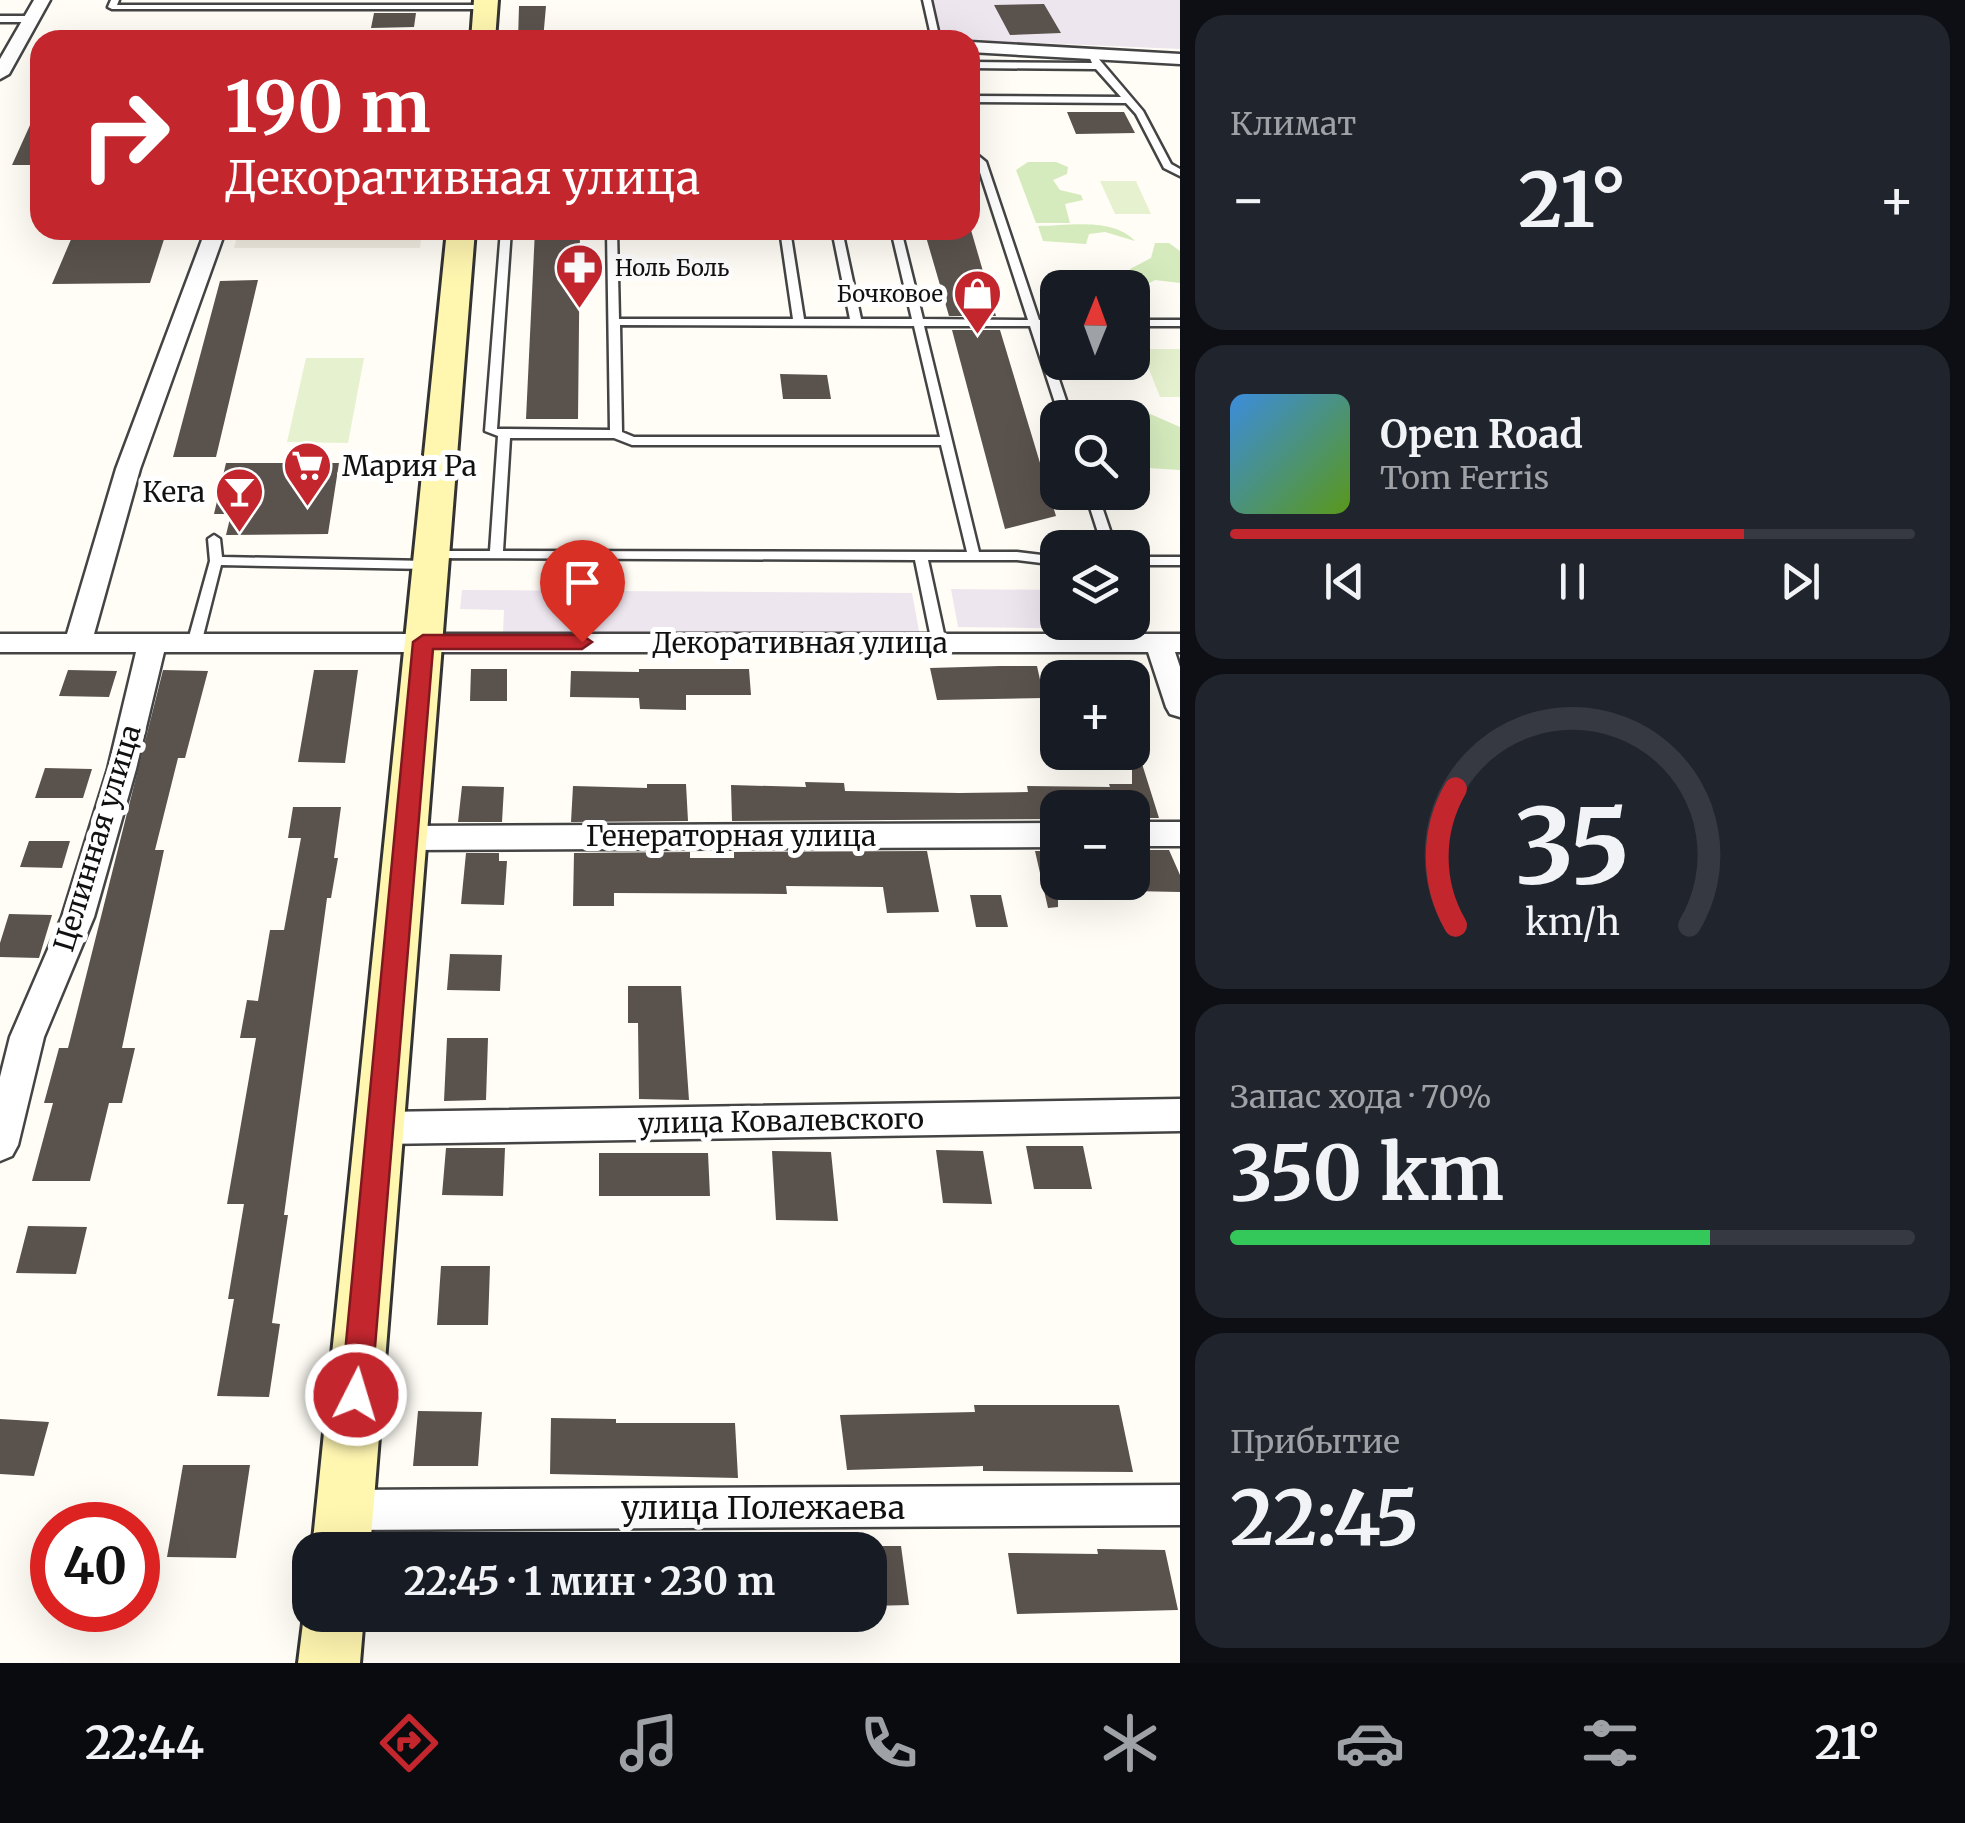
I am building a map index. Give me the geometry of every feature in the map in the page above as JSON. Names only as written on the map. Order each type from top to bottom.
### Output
[{"type":"street","points":[[1,68],[42,0]]},
{"type":"street","points":[[484,30],[486,3]]},
{"type":"street","points":[[980,48],[1095,60],[1180,59]]},
{"type":"street","points":[[78,642],[123,485],[210,240]]},
{"type":"street","points":[[343,1530],[459,240]]},
{"type":"street","name":"Декоративная улица","points":[[0,643],[1169,643]]},
{"type":"street","points":[[1169,643],[1180,706]]},
{"type":"street","name":"Целинная улица","points":[[0,1145],[27,1037],[78,916],[122,769],[152,644]]},
{"type":"street","points":[[1150,834],[1180,834]]},
{"type":"street","name":"Генераторная улица","points":[[405,838],[1040,835]]},
{"type":"street","name":"улица Ковалевского","points":[[382,1128],[1180,1115]]},
{"type":"street","name":"улица Полежаева","points":[[343,1530],[1180,1505]]},
{"type":"street","points":[[330,1663],[333,1632]]},
{"type":"lane","points":[[115,0],[112,7],[486,3]]},
{"type":"lane","points":[[927,0],[934,30]]},
{"type":"lane","points":[[0,19],[31,19]]},
{"type":"lane","points":[[980,65],[1095,60],[1140,113],[1167,166],[1180,173]]},
{"type":"lane","points":[[980,99],[1128,100]]},
{"type":"lane","points":[[980,161],[1060,400]]},
{"type":"lane","points":[[505,240],[492,431],[616,434],[632,441],[947,441]]},
{"type":"lane","points":[[612,240],[616,434]]},
{"type":"lane","points":[[787,240],[799,322]]},
{"type":"lane","points":[[839,240],[856,323]]},
{"type":"lane","points":[[898,240],[974,556]]},
{"type":"lane","points":[[614,322],[1040,323]]},
{"type":"lane","points":[[1150,323],[1180,323]]},
{"type":"lane","points":[[496,555],[504,434]]},
{"type":"lane","points":[[194,644],[216,561],[214,538]]},
{"type":"lane","points":[[216,561],[428,560],[496,555],[1040,559]]},
{"type":"lane","points":[[922,556],[939,643]]},
{"type":"lane","points":[[1150,560],[1180,560]]},
{"type":"shaded area","points":[[929,0],[1180,0],[1180,49],[980,41],[980,30],[940,30]]},
{"type":"shaded area","points":[[236,240],[421,240],[420,248],[234,248]]},
{"type":"shaded area","points":[[951,589],[1040,590],[1040,628],[958,627]]},
{"type":"shaded area","points":[[462,590],[912,593],[920,636],[503,633],[504,610],[460,609]]},
{"type":"green space","points":[[1028,162],[1056,162],[1068,167],[1067,174],[1053,180],[1060,190],[1081,195],[1083,200],[1065,204],[1070,223],[1036,223],[1016,170]]},
{"type":"green space","points":[[1100,181],[1136,181],[1151,214],[1115,214]]},
{"type":"green space","points":[[1038,226],[1102,226],[1125,233],[1135,241],[1105,232],[1089,234],[1086,244],[1043,241]]},
{"type":"green space","points":[[1155,243],[1169,243],[1180,251],[1180,283],[1150,283],[1150,270],[1130,270],[1151,258]]},
{"type":"green space","points":[[1150,349],[1180,349],[1180,397],[1160,397],[1150,372]]},
{"type":"green space","points":[[306,358],[364,358],[348,443],[287,442]]},
{"type":"green space","points":[[1150,414],[1180,427],[1180,470],[1150,468]]},
{"type":"building","points":[[1044,4],[1061,33],[1010,35],[994,5]]},
{"type":"building","points":[[519,6],[546,6],[544,30],[518,30]]},
{"type":"building","points":[[374,13],[416,13],[414,27],[371,28]]},
{"type":"building","points":[[1067,112],[1124,112],[1135,133],[1076,134]]},
{"type":"building","points":[[30,125],[30,165],[12,165]]},
{"type":"building","points":[[71,240],[164,240],[150,283],[52,284]]},
{"type":"building","points":[[535,240],[580,240],[578,419],[526,419]]},
{"type":"building","points":[[927,240],[974,240],[996,316],[949,316]]},
{"type":"building","points":[[258,280],[216,457],[173,457],[220,281]]},
{"type":"building","points":[[952,330],[1000,330],[1040,463],[1040,510],[1054,510],[1056,516],[1005,529]]},
{"type":"building","points":[[780,374],[827,375],[831,399],[783,399]]},
{"type":"building","points":[[226,463],[339,463],[328,534],[226,535],[231,514],[214,514]]},
{"type":"building","points":[[1037,666],[1040,698],[937,700],[930,668]]},
{"type":"building","points":[[471,669],[507,669],[507,701],[470,701]]},
{"type":"building","points":[[749,669],[751,695],[686,695],[686,710],[640,709],[639,698],[570,697],[571,671]]},
{"type":"building","points":[[68,670],[117,671],[109,697],[59,696]]},
{"type":"building","points":[[163,670],[208,671],[185,758],[178,758],[155,850],[164,850],[122,1048],[135,1048],[122,1103],[109,1103],[90,1181],[32,1181],[53,1103],[44,1103],[59,1048],[68,1048]]},
{"type":"building","points":[[314,670],[358,670],[345,763],[298,762]]},
{"type":"building","points":[[45,768],[92,769],[83,798],[35,798]]},
{"type":"building","points":[[1132,770],[1144,770],[1159,818],[1150,818],[1150,790],[1040,790],[1040,819],[732,821],[731,785],[806,787],[805,782],[844,783],[845,791],[959,793],[1028,792],[1027,786],[1132,784]]},
{"type":"building","points":[[647,784],[686,784],[688,821],[571,822],[573,786],[647,788]]},
{"type":"building","points":[[462,786],[504,787],[502,822],[458,822]]},
{"type":"building","points":[[293,807],[341,807],[334,858],[338,858],[331,898],[327,898],[284,1215],[288,1215],[272,1323],[280,1324],[269,1397],[217,1396],[234,1299],[228,1299],[244,1204],[227,1204],[256,1038],[240,1038],[247,1000],[258,1001],[270,930],[284,930],[301,838],[288,838]]},
{"type":"building","points":[[29,841],[70,841],[62,868],[20,867]]},
{"type":"building","points":[[1150,850],[1169,850],[1180,875],[1180,892],[1150,891]]},
{"type":"building","points":[[927,851],[939,912],[887,913],[883,887],[786,886],[787,894],[614,893],[614,906],[573,906],[574,853],[690,852],[690,858],[734,858],[734,852]]},
{"type":"building","points":[[466,853],[499,853],[499,861],[507,861],[504,905],[461,904]]},
{"type":"building","points":[[970,895],[1001,895],[1008,927],[976,927]]},
{"type":"building","points":[[1046,900],[1058,900],[1058,907],[1048,908]]},
{"type":"building","points":[[9,914],[52,915],[39,958],[0,957]]},
{"type":"building","points":[[450,954],[502,955],[500,991],[447,990]]},
{"type":"building","points":[[628,986],[681,986],[689,1100],[639,1099],[638,1023],[628,1023]]},
{"type":"building","points":[[447,1038],[488,1038],[486,1100],[444,1101]]},
{"type":"building","points":[[1026,1146],[1083,1146],[1092,1189],[1034,1189]]},
{"type":"building","points":[[446,1148],[505,1148],[503,1196],[442,1195]]},
{"type":"building","points":[[936,1150],[983,1151],[992,1204],[943,1203]]},
{"type":"building","points":[[772,1151],[831,1152],[838,1221],[776,1220]]},
{"type":"building","points":[[599,1153],[708,1153],[710,1196],[599,1196]]},
{"type":"building","points":[[28,1226],[87,1227],[76,1274],[16,1273]]},
{"type":"building","points":[[441,1266],[490,1266],[488,1325],[437,1325]]},
{"type":"building","points":[[974,1405],[1119,1405],[1133,1472],[983,1471],[983,1466],[847,1470],[840,1415],[975,1412]]},
{"type":"building","points":[[418,1411],[482,1412],[478,1466],[413,1466]]},
{"type":"building","points":[[551,1418],[616,1419],[616,1423],[735,1423],[738,1478],[550,1474]]},
{"type":"building","points":[[0,1419],[49,1422],[34,1476],[0,1474]]},
{"type":"building","points":[[183,1465],[250,1465],[236,1558],[167,1557]]},
{"type":"building","points":[[887,1546],[901,1546],[909,1605],[887,1606]]},
{"type":"building","points":[[1097,1549],[1165,1550],[1178,1610],[1017,1614],[1008,1553],[1098,1554]]},
{"type":"place","name":"Ноль Боль","points":[[580,310]]},
{"type":"place","name":"Бочковое","points":[[978,336]]},
{"type":"place","name":"Мария Ра","points":[[307,508]]},
{"type":"place","name":"Кега","points":[[240,534]]},
{"type":"route","points":[[356,1395],[423,642],[582,642]]}]
